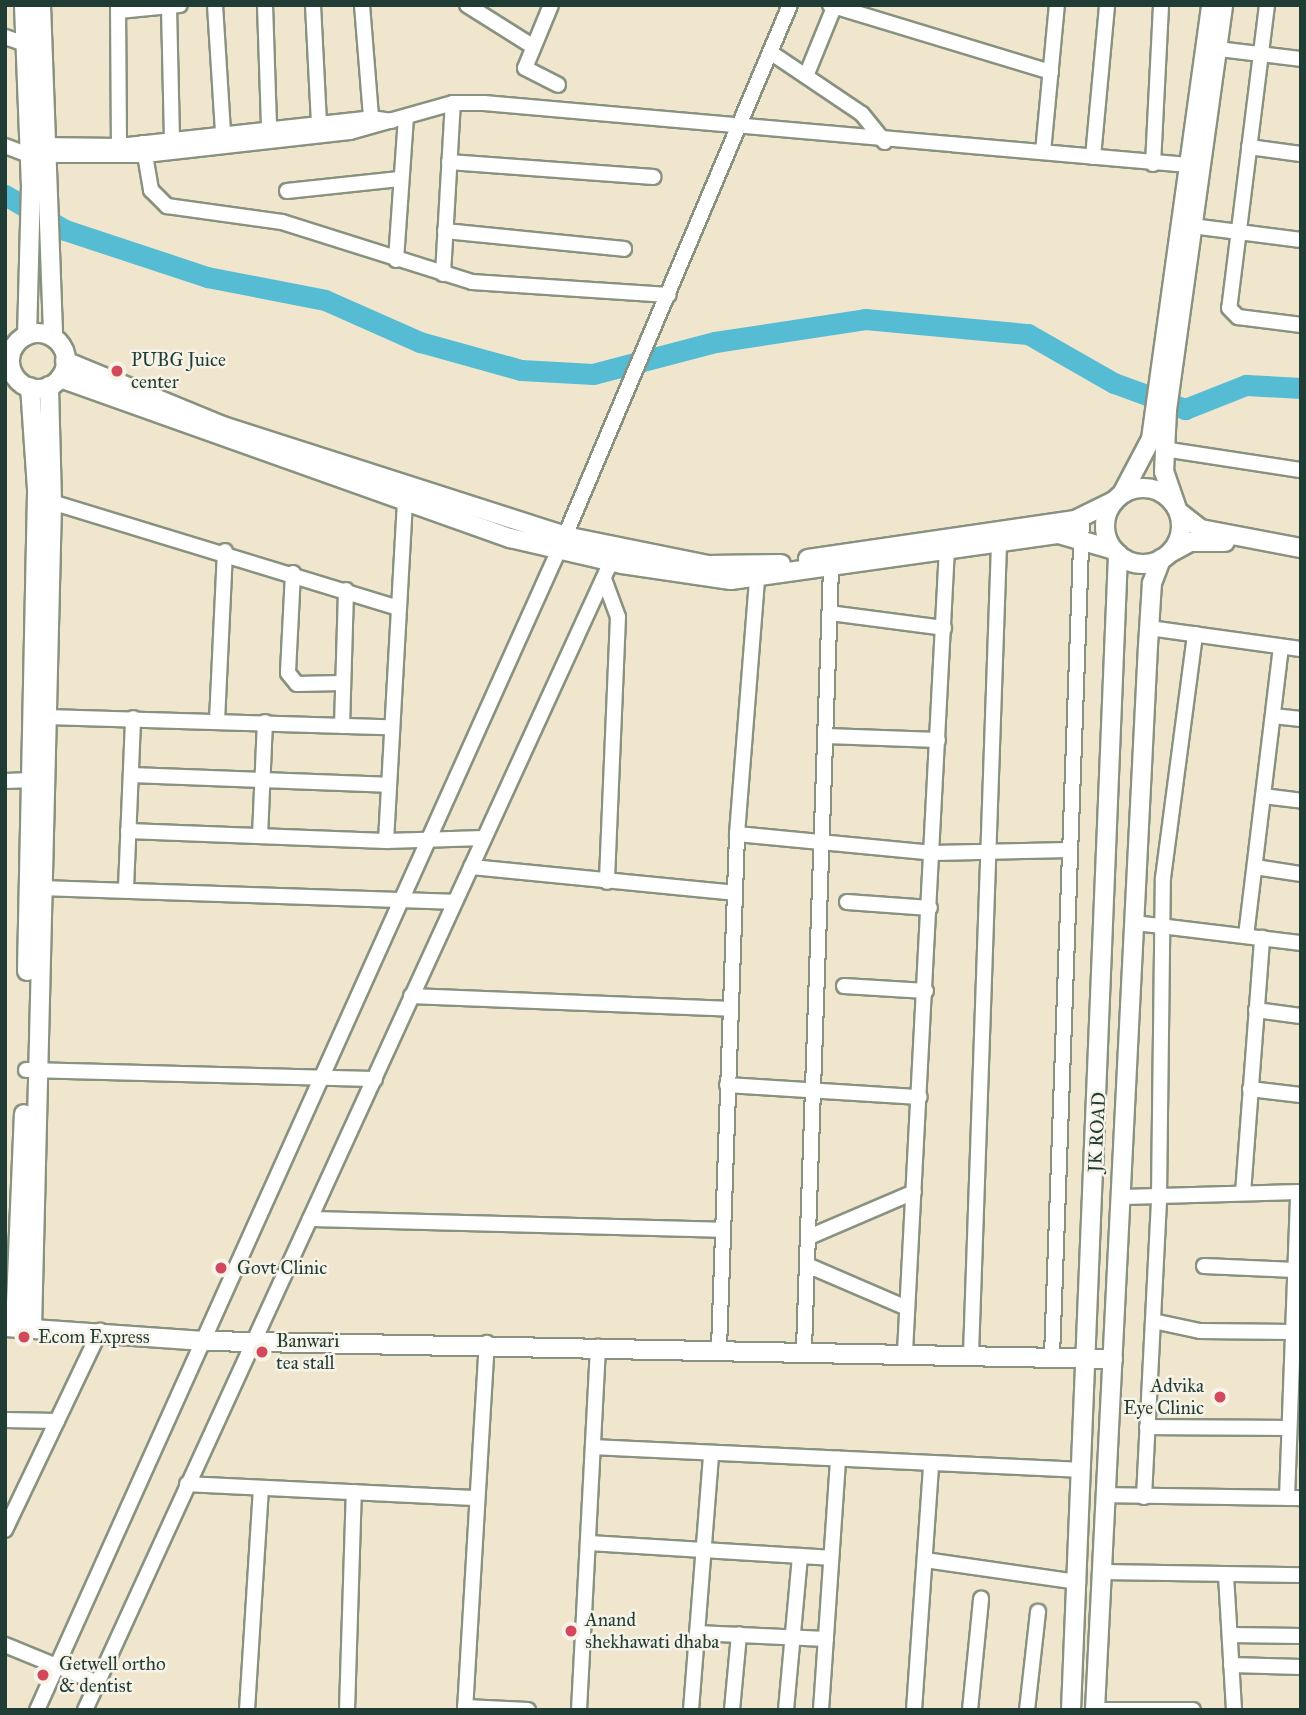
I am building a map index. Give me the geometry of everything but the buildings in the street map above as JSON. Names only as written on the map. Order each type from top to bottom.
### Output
[{"type":"street","points":[[24,5],[29,149],[39,184],[58,375],[44,500],[31,1070]]},
{"type":"street","points":[[29,149],[41,5]]},
{"type":"street","points":[[215,5],[223,131]]},
{"type":"street","points":[[265,5],[269,128]]},
{"type":"street","points":[[313,5],[318,124]]},
{"type":"street","points":[[362,5],[370,118]]},
{"type":"street","points":[[467,5],[532,46]]},
{"type":"street","points":[[551,5],[532,46],[526,68],[558,85]]},
{"type":"street","points":[[37,1710],[431,839],[608,437],[790,5]]},
{"type":"street","points":[[1043,152],[1057,5]]},
{"type":"street","points":[[1153,164],[1161,5]]},
{"type":"street","points":[[1178,275],[1192,226],[1211,48],[1210,5]]},
{"type":"street","points":[[1116,552],[1105,520],[1146,458],[1160,410],[1178,275],[1188,165],[1211,48],[1223,5]]},
{"type":"street","points":[[1267,5],[1238,232],[1232,315],[1301,325]]},
{"type":"street","points":[[119,152],[118,8],[174,6],[172,141]]},
{"type":"street","points":[[806,76],[833,6],[1051,72]]},
{"type":"street","points":[[1093,157],[1105,6]]},
{"type":"street","points":[[5,37],[25,44]]},
{"type":"street","points":[[1211,48],[1301,60]]},
{"type":"street","points":[[770,52],[862,114],[885,142]]},
{"type":"street","points":[[29,149],[119,152],[350,132],[453,103],[738,126],[885,142],[1188,165]]},
{"type":"street","points":[[443,274],[453,103]]},
{"type":"street","points":[[144,149],[223,131],[370,118],[399,119]]},
{"type":"street","points":[[396,260],[399,119]]},
{"type":"street","points":[[1249,147],[1301,153]]},
{"type":"street","points":[[144,149],[151,190],[167,206],[282,222],[443,274],[551,291],[669,295]]},
{"type":"street","points":[[449,162],[653,177]]},
{"type":"street","points":[[287,191],[399,178]]},
{"type":"street","points":[[27,335],[39,184]]},
{"type":"street","points":[[1192,226],[1301,240]]},
{"type":"street","points":[[446,231],[624,249]]},
{"type":"street","points":[[53,337],[27,335],[9,348],[10,373],[30,387],[44,500],[46,717],[37,780],[40,888],[31,1070],[19,1222],[18,1327],[100,1331],[206,1341],[804,1349],[1113,1360]]},
{"type":"street","points":[[30,387],[58,375],[223,426],[561,544]]},
{"type":"street","points":[[58,375],[405,502],[614,556],[758,573],[831,567],[999,542],[1082,537],[1143,564],[1165,557],[1190,542],[1293,547]]},
{"type":"street","points":[[1160,410],[1166,484],[1177,509],[1180,535],[1165,557]]},
{"type":"street","points":[[1163,449],[1301,470]]},
{"type":"street","points":[[758,573],[1083,518],[1118,498],[1157,490],[1201,528],[1293,547]]},
{"type":"street","points":[[44,500],[225,551],[395,607]]},
{"type":"street","points":[[386,841],[395,607],[405,502]]},
{"type":"street","points":[[1052,1357],[1083,518]]},
{"type":"street","points":[[971,1354],[999,542]]},
{"type":"street","points":[[905,1352],[926,991],[947,549]]},
{"type":"street","points":[[217,721],[225,551]]},
{"type":"street","name":"JK ROAD","points":[[1071,1710],[1116,552]]},
{"type":"street","points":[[85,1710],[375,1079],[452,902],[471,867],[614,556]]},
{"type":"street","name":"JK ROAD","points":[[1097,1710],[1149,628],[1165,557]]},
{"type":"street","points":[[804,1349],[831,567]]},
{"type":"street","points":[[293,573],[288,673],[297,684],[341,683]]},
{"type":"street","points":[[719,1348],[737,834],[758,573]]},
{"type":"street","points":[[604,579],[618,617],[607,882]]},
{"type":"street","points":[[342,726],[341,683],[346,590]]},
{"type":"street","points":[[830,613],[944,628]]},
{"type":"street","points":[[1149,628],[1301,649]]},
{"type":"street","points":[[1144,1497],[1159,1196],[1163,878],[1195,634]]},
{"type":"street","points":[[1246,936],[1281,647]]},
{"type":"street","points":[[1273,716],[1301,719]]},
{"type":"street","points":[[46,717],[389,727]]},
{"type":"street","points":[[126,888],[133,718]]},
{"type":"street","points":[[260,836],[265,722]]},
{"type":"street","points":[[826,736],[938,740]]},
{"type":"street","points":[[131,775],[387,785]]},
{"type":"street","points":[[5,781],[37,780]]},
{"type":"street","points":[[1263,796],[1301,801]]},
{"type":"street","points":[[128,831],[386,841],[484,838]]},
{"type":"street","points":[[737,834],[933,853],[988,855],[1069,850]]},
{"type":"street","points":[[471,867],[735,893]]},
{"type":"street","points":[[1255,867],[1301,874]]},
{"type":"street","points":[[40,888],[126,888],[452,902]]},
{"type":"street","points":[[847,902],[930,908]]},
{"type":"street","points":[[1135,923],[1301,943]]},
{"type":"street","points":[[1243,1193],[1262,938]]},
{"type":"street","points":[[844,986],[926,991]]},
{"type":"street","points":[[411,996],[731,1009]]},
{"type":"street","points":[[1256,1010],[1301,1016]]},
{"type":"street","points":[[31,1070],[321,1082],[375,1079]]},
{"type":"street","points":[[727,1085],[920,1097]]},
{"type":"street","points":[[1250,1088],[1301,1095]]},
{"type":"street","points":[[808,1237],[914,1192]]},
{"type":"street","points":[[1106,1495],[1294,1498],[1289,1428],[1299,1192],[1122,1196]]},
{"type":"street","points":[[310,1219],[723,1230]]},
{"type":"street","points":[[807,1265],[907,1308]]},
{"type":"street","points":[[1204,1266],[1295,1270]]},
{"type":"street","points":[[1153,1321],[1200,1331],[1293,1332]]},
{"type":"street","points":[[5,1530],[100,1331]]},
{"type":"street","points":[[487,1343],[465,1708],[528,1710]]},
{"type":"street","points":[[579,1710],[598,1346]]},
{"type":"street","points":[[6,1422],[57,1421]]},
{"type":"street","points":[[1147,1427],[1289,1428]]},
{"type":"street","points":[[593,1447],[1081,1470]]},
{"type":"street","points":[[691,1710],[711,1454]]},
{"type":"street","points":[[821,1710],[838,1459]]},
{"type":"street","points":[[914,1710],[931,1464]]},
{"type":"street","points":[[187,1484],[477,1498]]},
{"type":"street","points":[[247,1710],[261,1488]]},
{"type":"street","points":[[347,1710],[354,1492]]},
{"type":"street","points":[[588,1543],[702,1547],[831,1558]]},
{"type":"street","points":[[786,1710],[800,1556]]},
{"type":"street","points":[[925,1560],[1078,1582]]},
{"type":"street","points":[[1102,1572],[1301,1575]]},
{"type":"street","points":[[1226,1575],[1234,1710]]},
{"type":"street","points":[[970,1710],[981,1599]]},
{"type":"street","points":[[1027,1710],[1038,1612]]},
{"type":"street","points":[[696,1633],[826,1639]]},
{"type":"street","points":[[732,1710],[739,1634]]},
{"type":"street","points":[[1230,1635],[1301,1636]]},
{"type":"street","points":[[5,1645],[57,1670],[98,1683]]},
{"type":"street","points":[[1231,1665],[1301,1667]]},
{"type":"street","points":[[1097,1710],[1193,1710]]},
{"type":"waterway","points":[[5,195],[65,230],[207,277],[325,300],[420,342],[521,370],[593,374],[715,342],[865,319],[1028,334],[1114,383],[1185,409],[1246,385],[1301,388]]},
{"type":"place","name":"PUBG Juice center","points":[[117,371]]},
{"type":"place","name":"Govt Clinic","points":[[221,1268]]},
{"type":"place","name":"Ecom Express","points":[[24,1337]]},
{"type":"place","name":"Banwari tea stall","points":[[262,1352]]},
{"type":"place","name":"Advika Eye Clinic","points":[[1220,1397]]},
{"type":"place","name":"Anand shekhawati dhaba","points":[[571,1631]]},
{"type":"place","name":"Getwell ortho & dentist","points":[[43,1675]]}]
